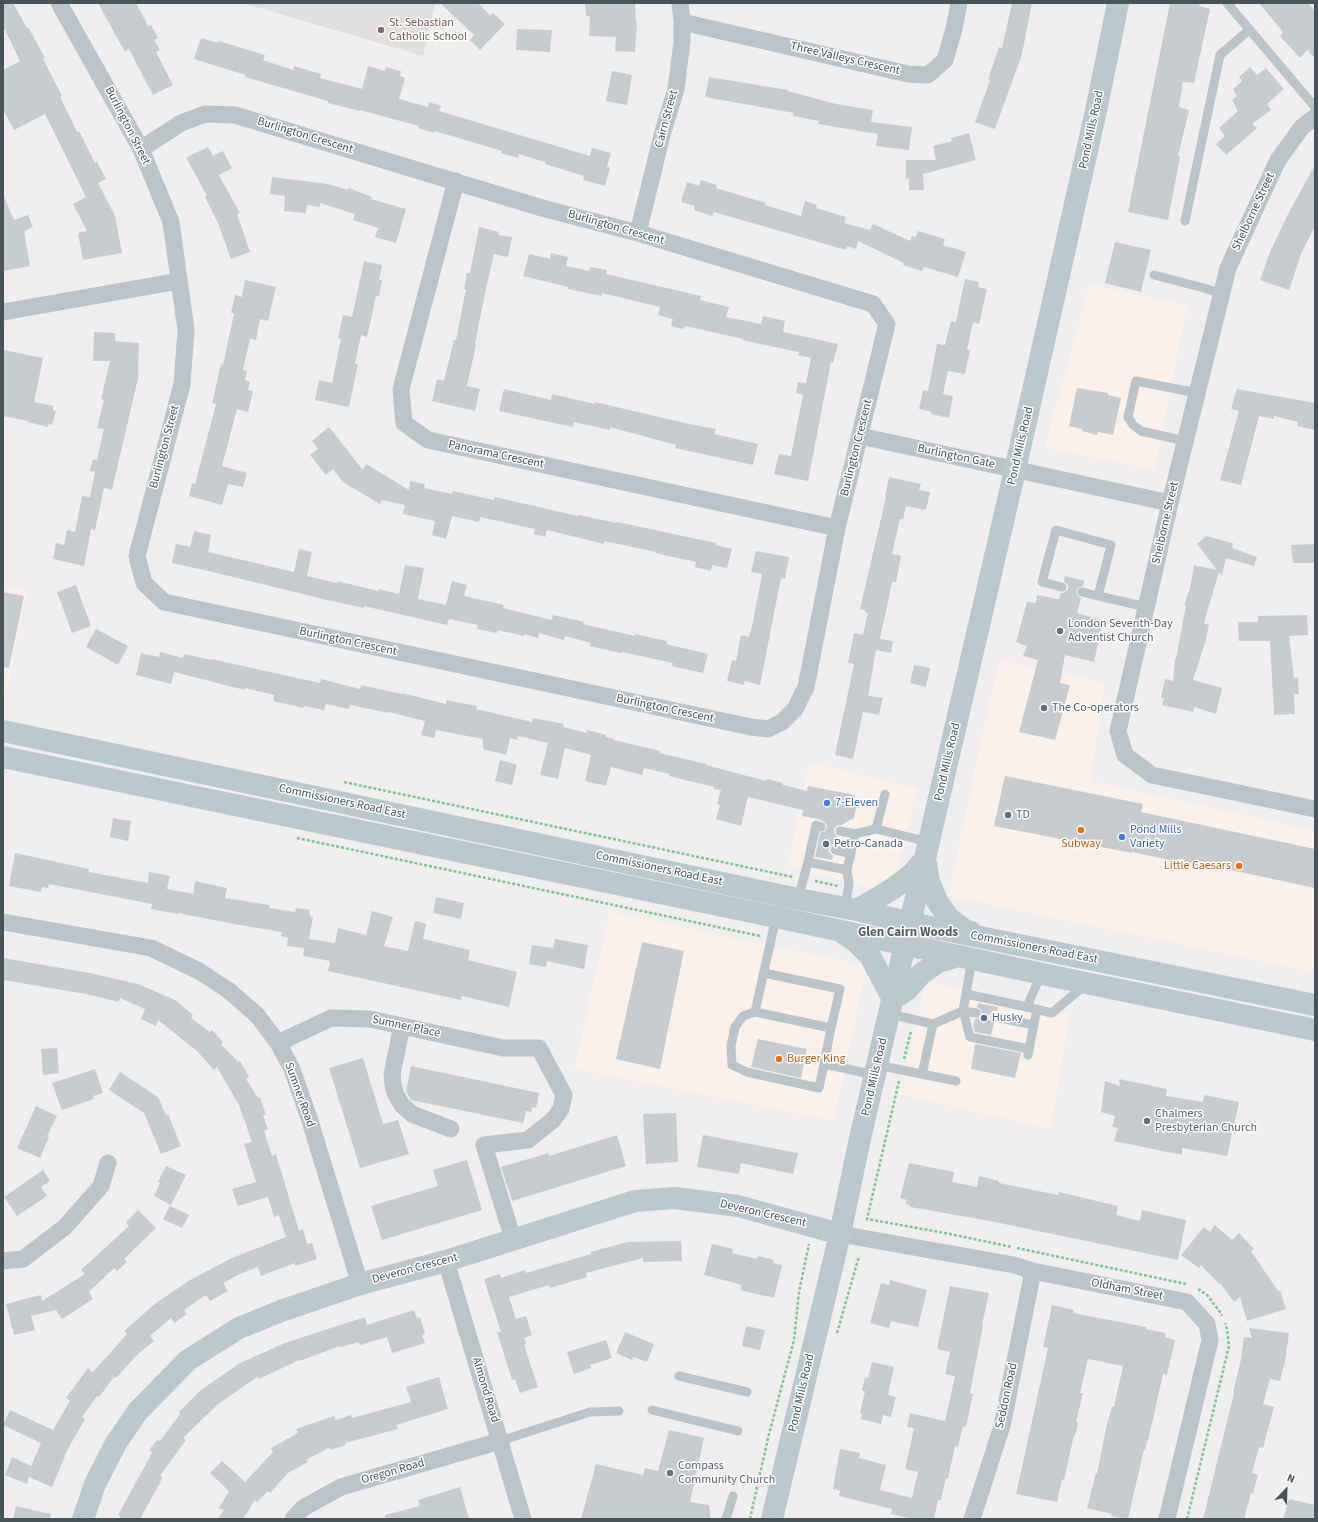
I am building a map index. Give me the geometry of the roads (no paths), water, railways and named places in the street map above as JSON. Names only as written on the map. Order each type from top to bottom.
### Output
[{"type":"main road","name":"Pond Mills Road","points":[[772,1519],[840,1234],[859,1143],[1015,470],[1096,112],[1118,3]]},
{"type":"main road","name":"Commissioners Road East","points":[[3,730],[851,909],[910,923],[1315,1005]]},
{"type":"main road","name":"Commissioners Road East","points":[[3,757],[1315,1030]]},
{"type":"main road","points":[[851,909],[894,888],[912,874],[927,850]]},
{"type":"main road","points":[[927,850],[929,882],[937,901],[949,918],[966,931],[985,938]]},
{"type":"main road","points":[[837,930],[855,941],[870,956],[891,1006],[921,974],[938,962],[966,958]]},
{"type":"main road","name":"Deveron Crescent","points":[[83,1519],[95,1484],[116,1443],[138,1411],[188,1360],[239,1328],[281,1311],[360,1284],[446,1262],[635,1201],[675,1198],[738,1206],[840,1234]]},
{"type":"street","name":"Burlington Street","points":[[59,3],[141,149],[170,222],[186,330],[182,384],[137,556],[144,583],[164,602]]},
{"type":"street","name":"Cairn Street","points":[[638,233],[662,135],[676,89],[682,42],[680,3]]},
{"type":"street","name":"Three Valleys Crescent","points":[[682,22],[908,74],[928,75],[945,60],[954,29],[959,3]]},
{"type":"street","name":"Burlington Crescent","points":[[141,149],[181,122],[205,114],[235,115],[542,208],[638,233],[873,304],[887,324],[837,528],[806,687],[795,709],[782,722],[768,729],[743,726],[164,602]]},
{"type":"street","name":"Shelborne Street","points":[[1311,126],[1278,160],[1228,268],[1170,503],[1118,731],[1125,755],[1152,775],[1315,809]]},
{"type":"street","name":"Panorama Crescent","points":[[456,181],[401,389],[404,423],[428,440],[837,528]]},
{"type":"street","points":[[3,312],[179,281]]},
{"type":"street","name":"Burlington Gate","points":[[860,436],[1170,503]]},
{"type":"street","name":"Sumner Road","points":[[3,922],[151,948],[198,971],[228,990],[256,1015],[278,1043],[292,1069],[309,1118],[360,1284]]},
{"type":"street","name":"Sumner Place","points":[[278,1043],[331,1018],[370,1019],[503,1048],[538,1048],[564,1095],[562,1109],[553,1120],[528,1140],[484,1145],[514,1240]]},
{"type":"street","points":[[402,1026],[392,1074],[396,1095],[402,1105],[412,1114],[451,1129]]},
{"type":"street","points":[[3,1261],[23,1258],[65,1227],[102,1186],[108,1163]]},
{"type":"street","name":"Oldham Street","points":[[840,1234],[1014,1265],[1033,1271],[1186,1302],[1207,1324],[1210,1340],[1167,1519]]},
{"type":"street","name":"Almond Road","points":[[446,1262],[523,1519]]},
{"type":"street","name":"Seddon Road","points":[[972,1519],[1002,1426],[1033,1271]]},
{"type":"street","name":"Oregon Road","points":[[293,1519],[303,1508],[341,1487],[500,1441]]},
{"type":"lane","points":[[1227,3],[1315,107]]},
{"type":"lane","points":[[1185,221],[1220,55],[1249,30]]},
{"type":"lane","points":[[1154,275],[1222,294]]},
{"type":"lane","points":[[1185,441],[1141,431],[1133,425],[1128,417],[1136,381],[1197,393]]},
{"type":"lane","points":[[1062,587],[1042,582],[1056,530],[1112,545],[1098,596]]},
{"type":"lane","points":[[1082,592],[1146,606]]},
{"type":"lane","points":[[876,829],[885,794]]},
{"type":"lane","points":[[798,899],[814,846],[816,826],[821,826]]},
{"type":"lane","points":[[840,831],[855,834],[876,829],[927,850]]},
{"type":"lane","points":[[851,909],[847,870],[855,834]]},
{"type":"lane","points":[[835,850],[850,854]]},
{"type":"lane","points":[[808,862],[847,870]]},
{"type":"lane","points":[[755,1012],[776,917]]},
{"type":"lane","points":[[966,958],[966,994],[963,1010],[970,1037],[1028,1052],[1037,1009]]},
{"type":"lane","points":[[764,973],[840,989],[819,1088],[747,1072],[732,1065],[731,1046],[735,1027],[743,1016],[755,1012],[831,1028]]},
{"type":"lane","points":[[1027,1007],[1042,974]]},
{"type":"lane","points":[[966,994],[1052,1013],[1087,983]]},
{"type":"lane","points":[[891,1006],[933,1024],[963,1010],[976,1013]]},
{"type":"lane","points":[[995,1017],[1034,1025]]},
{"type":"lane","points":[[922,1074],[933,1024]]},
{"type":"lane","points":[[824,1064],[922,1074],[956,1081]]},
{"type":"lane","points":[[679,1376],[746,1392]]},
{"type":"lane","points":[[652,1410],[738,1431]]},
{"type":"lane","points":[[500,1441],[590,1412],[619,1411]]},
{"type":"lane","points":[[726,1519],[733,1496]]},
{"type":"place","name":"St. Sebastian Catholic School","points":[[381,30]]},
{"type":"place","name":"London Seventh-Day Adventist Church","points":[[1060,631]]},
{"type":"place","name":"The Co-operators","points":[[1044,708]]},
{"type":"place","name":"7-Eleven","points":[[827,803]]},
{"type":"place","name":"TD","points":[[1008,815]]},
{"type":"place","name":"Subway","points":[[1081,830]]},
{"type":"place","name":"Pond Mills Variety","points":[[1122,837]]},
{"type":"place","name":"Petro-Canada","points":[[826,844]]},
{"type":"place","name":"Little Caesars","points":[[1239,866]]},
{"type":"place","name":"Husky","points":[[984,1018]]},
{"type":"place","name":"Burger King","points":[[779,1059]]},
{"type":"place","name":"Chalmers Presbyterian Church","points":[[1147,1121]]},
{"type":"place","name":"Compass Community Church","points":[[670,1473]]},
{"type":"district","name":"Glen Cairn Woods","points":[[908,933]]}]
